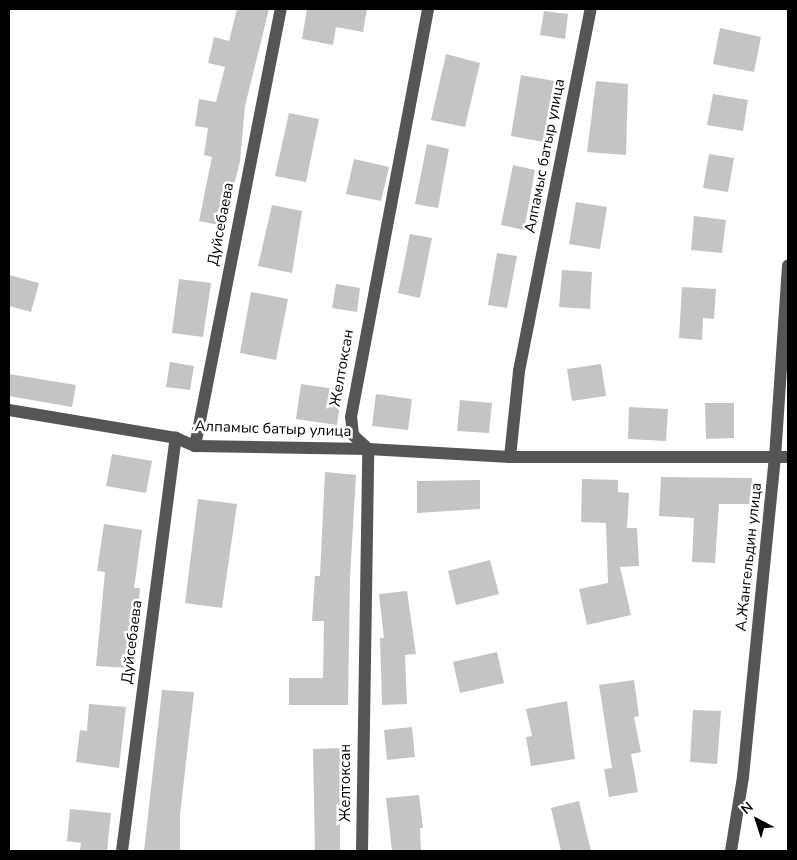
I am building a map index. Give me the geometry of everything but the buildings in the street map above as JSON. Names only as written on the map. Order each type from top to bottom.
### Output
[{"type":"street","name":"Дуйсебаева","points":[[195,446],[281,9]]},
{"type":"street","name":"Желтоксан","points":[[362,851],[368,449],[353,435],[351,417],[355,383],[428,9]]},
{"type":"street","name":"Алпамыс батыр улица","points":[[510,457],[519,371],[591,9]]},
{"type":"street","name":"А.Жангельдин улица","points":[[731,851],[744,777],[782,457],[788,265]]},
{"type":"street","name":"Алпамыс батыр улица","points":[[9,410],[176,438],[195,446],[368,449],[510,457],[782,457]]},
{"type":"street","name":"Дуйсебаева","points":[[122,851],[176,438]]}]
